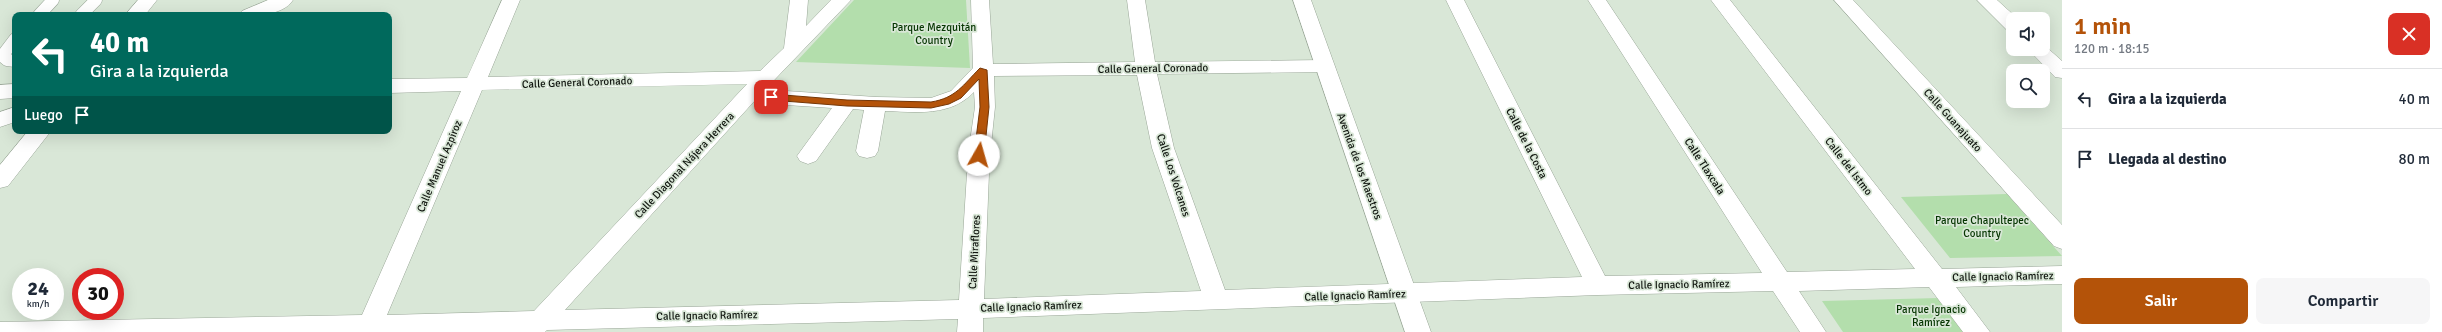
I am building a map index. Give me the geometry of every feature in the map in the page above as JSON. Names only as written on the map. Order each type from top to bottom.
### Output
[{"type":"street","points":[[138,12],[148,0]]},
{"type":"street","points":[[256,12],[284,0]]},
{"type":"street","name":"Calle Manuel Azpiroz","points":[[368,328],[511,0]]},
{"type":"street","points":[[793,51],[798,0]]},
{"type":"street","name":"Calle Diagonal Nájera Herrera","points":[[535,326],[768,87],[793,51],[842,0]]},
{"type":"street","points":[[980,0],[983,70]]},
{"type":"street","name":"Calle Los Volcanes","points":[[1136,0],[1146,69],[1163,148],[1216,300]]},
{"type":"street","name":"Avenida de los Maestros","points":[[1302,0],[1418,332]]},
{"type":"street","name":"Calle de la Costa","points":[[1455,0],[1598,286]]},
{"type":"street","name":"Calle Tlaxcala","points":[[1597,0],[1813,332]]},
{"type":"street","name":"Calle del Istmo","points":[[1720,0],[1978,332]]},
{"type":"street","name":"Calle Guanajuato","points":[[1843,0],[2062,240]]},
{"type":"street","points":[[1986,0],[2006,19]]},
{"type":"street","points":[[2045,56],[2062,72]]},
{"type":"street","name":"Calle General Coronado","points":[[392,86],[768,87],[847,103],[931,105],[946,102],[958,96],[983,70],[1324,66]]},
{"type":"street","name":"Calle Miraflores","points":[[971,320],[978,164],[984,107],[983,70]]},
{"type":"street","points":[[0,92],[12,91]]},
{"type":"street","points":[[808,156],[847,103]]},
{"type":"street","points":[[868,151],[876,104]]},
{"type":"street","points":[[0,120],[12,115]]},
{"type":"street","points":[[0,180],[38,134]]},
{"type":"street","name":"Calle Ignacio Ramírez","points":[[0,332],[971,320],[1216,300],[1598,286],[2062,275]]},
{"type":"lane","points":[[41,12],[53,0]]},
{"type":"lane","points":[[84,12],[96,0]]},
{"type":"lane","points":[[12,43],[2,56],[7,60],[12,61]]},
{"type":"green space","name":"Parque Mezquitán Country","points":[[854,0],[966,0],[970,68],[796,62]]},
{"type":"green space","name":"Parque Chapultepec Country","points":[[2007,194],[2062,256],[1950,258],[1901,197]]},
{"type":"green space","name":"Parque Ignacio Ramírez","points":[[1939,298],[1966,332],[1843,332],[1822,301]]},
{"type":"route","points":[[771,97],[847,103],[931,105],[946,102],[958,96],[983,70],[984,107],[979,155]]}]
